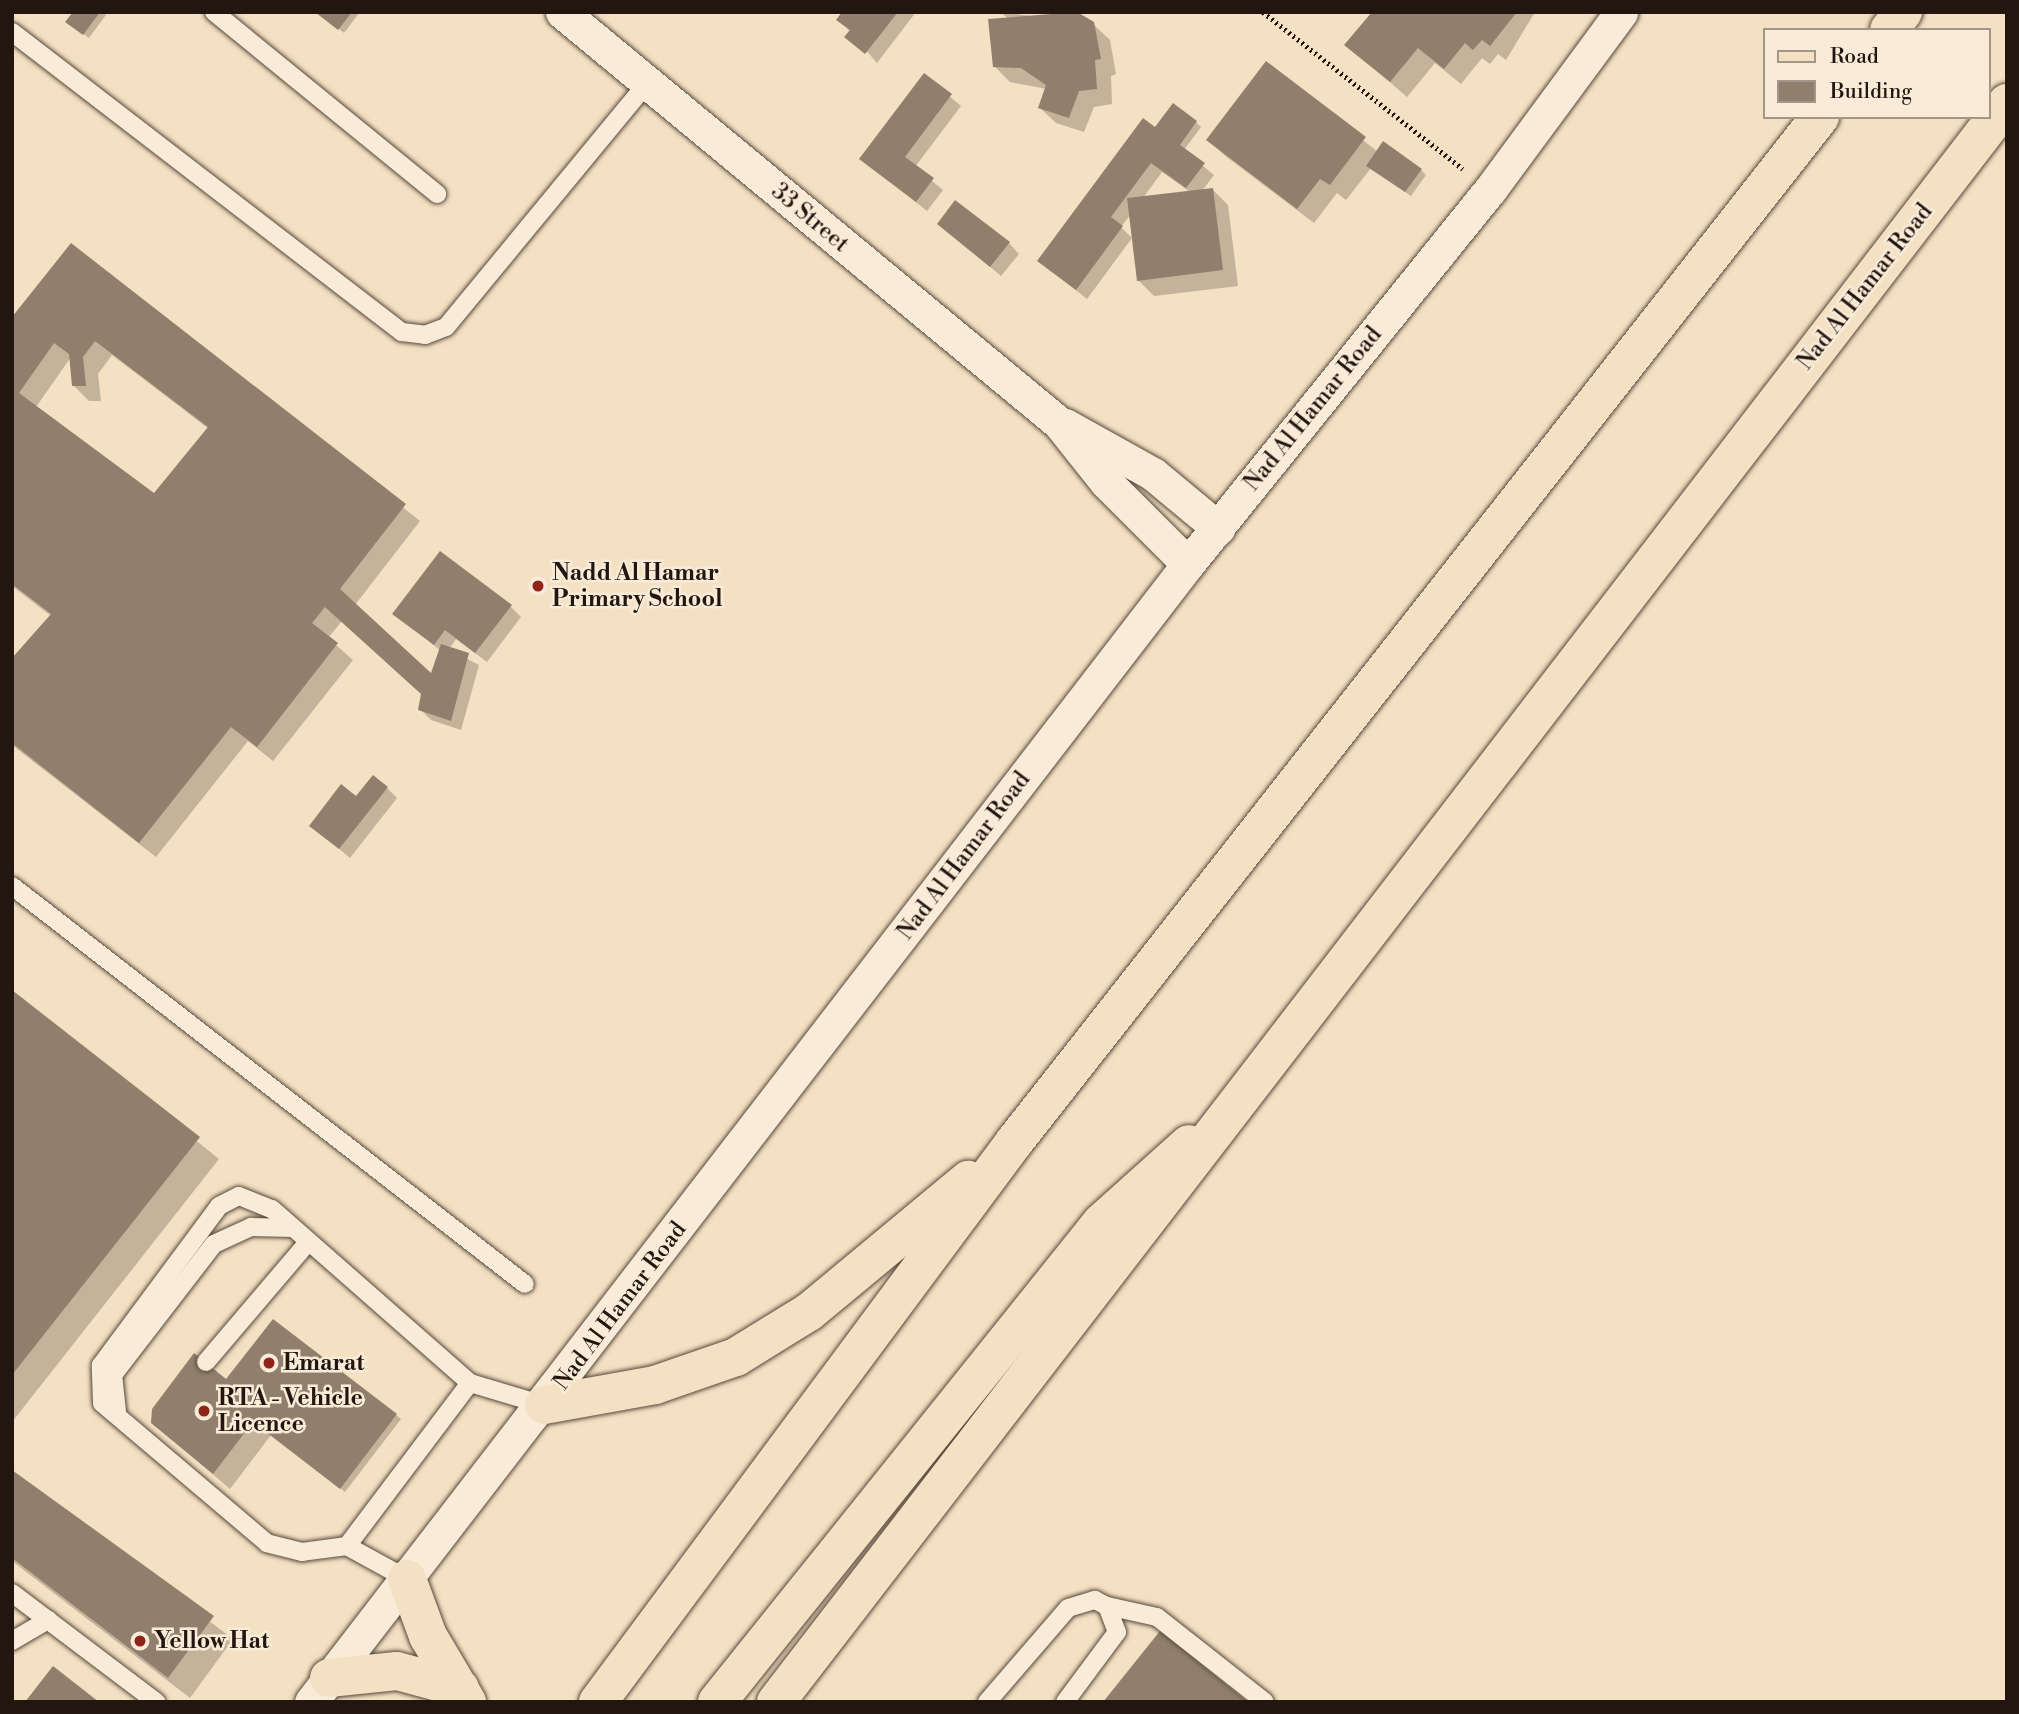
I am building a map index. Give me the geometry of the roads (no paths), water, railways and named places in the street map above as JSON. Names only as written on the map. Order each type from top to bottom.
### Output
[{"type":"main road","points":[[1891,28],[1903,12]]},
{"type":"main road","name":"Nad Al Hamar Road","points":[[776,1702],[2007,103]]},
{"type":"main road","points":[[598,1702],[1015,1141],[1818,119]]},
{"type":"main road","points":[[717,1702],[1101,1223],[1153,1171],[1227,1117]]},
{"type":"main road","points":[[544,1405],[655,1385],[745,1351],[809,1312],[1015,1141]]},
{"type":"main road","points":[[407,1579],[428,1636],[463,1695]]},
{"type":"main road","points":[[320,1690],[397,1671],[463,1695]]},
{"type":"street","name":"33 Street","points":[[562,12],[1059,423],[1123,500],[1188,564]]},
{"type":"street","name":"Nad Al Hamar Road","points":[[320,1690],[544,1405],[1188,564],[1490,190],[1621,12]]},
{"type":"street","name":"33 Street","points":[[1059,423],[1153,474],[1217,528]]},
{"type":"lane","points":[[214,12],[437,194]]},
{"type":"lane","points":[[12,32],[402,332],[425,335],[446,327],[647,83]]},
{"type":"lane","points":[[12,886],[525,1284]]},
{"type":"lane","points":[[407,1579],[347,1546],[302,1552],[267,1543],[147,1432],[120,1421],[102,1403],[101,1365],[219,1206],[250,1198],[293,1228],[470,1383],[544,1405]]},
{"type":"lane","points":[[120,1421],[113,1375],[205,1254],[238,1230],[293,1228]]},
{"type":"lane","points":[[206,1362],[308,1242]]},
{"type":"lane","points":[[347,1546],[470,1383]]},
{"type":"lane","points":[[12,1592],[156,1702]]},
{"type":"lane","points":[[987,1702],[1068,1608],[1080,1600],[1157,1618],[1265,1702]]},
{"type":"lane","points":[[1065,1702],[1111,1645],[1116,1618],[1107,1606]]},
{"type":"lane","points":[[12,1641],[48,1620]]},
{"type":"place","name":"Nadd Al Hamar Primary School","points":[[538,586]]},
{"type":"place","name":"Emarat","points":[[269,1363]]},
{"type":"place","name":"RTA - Vehicle Licence","points":[[204,1411]]},
{"type":"place","name":"Yellow Hat","points":[[140,1641]]}]
